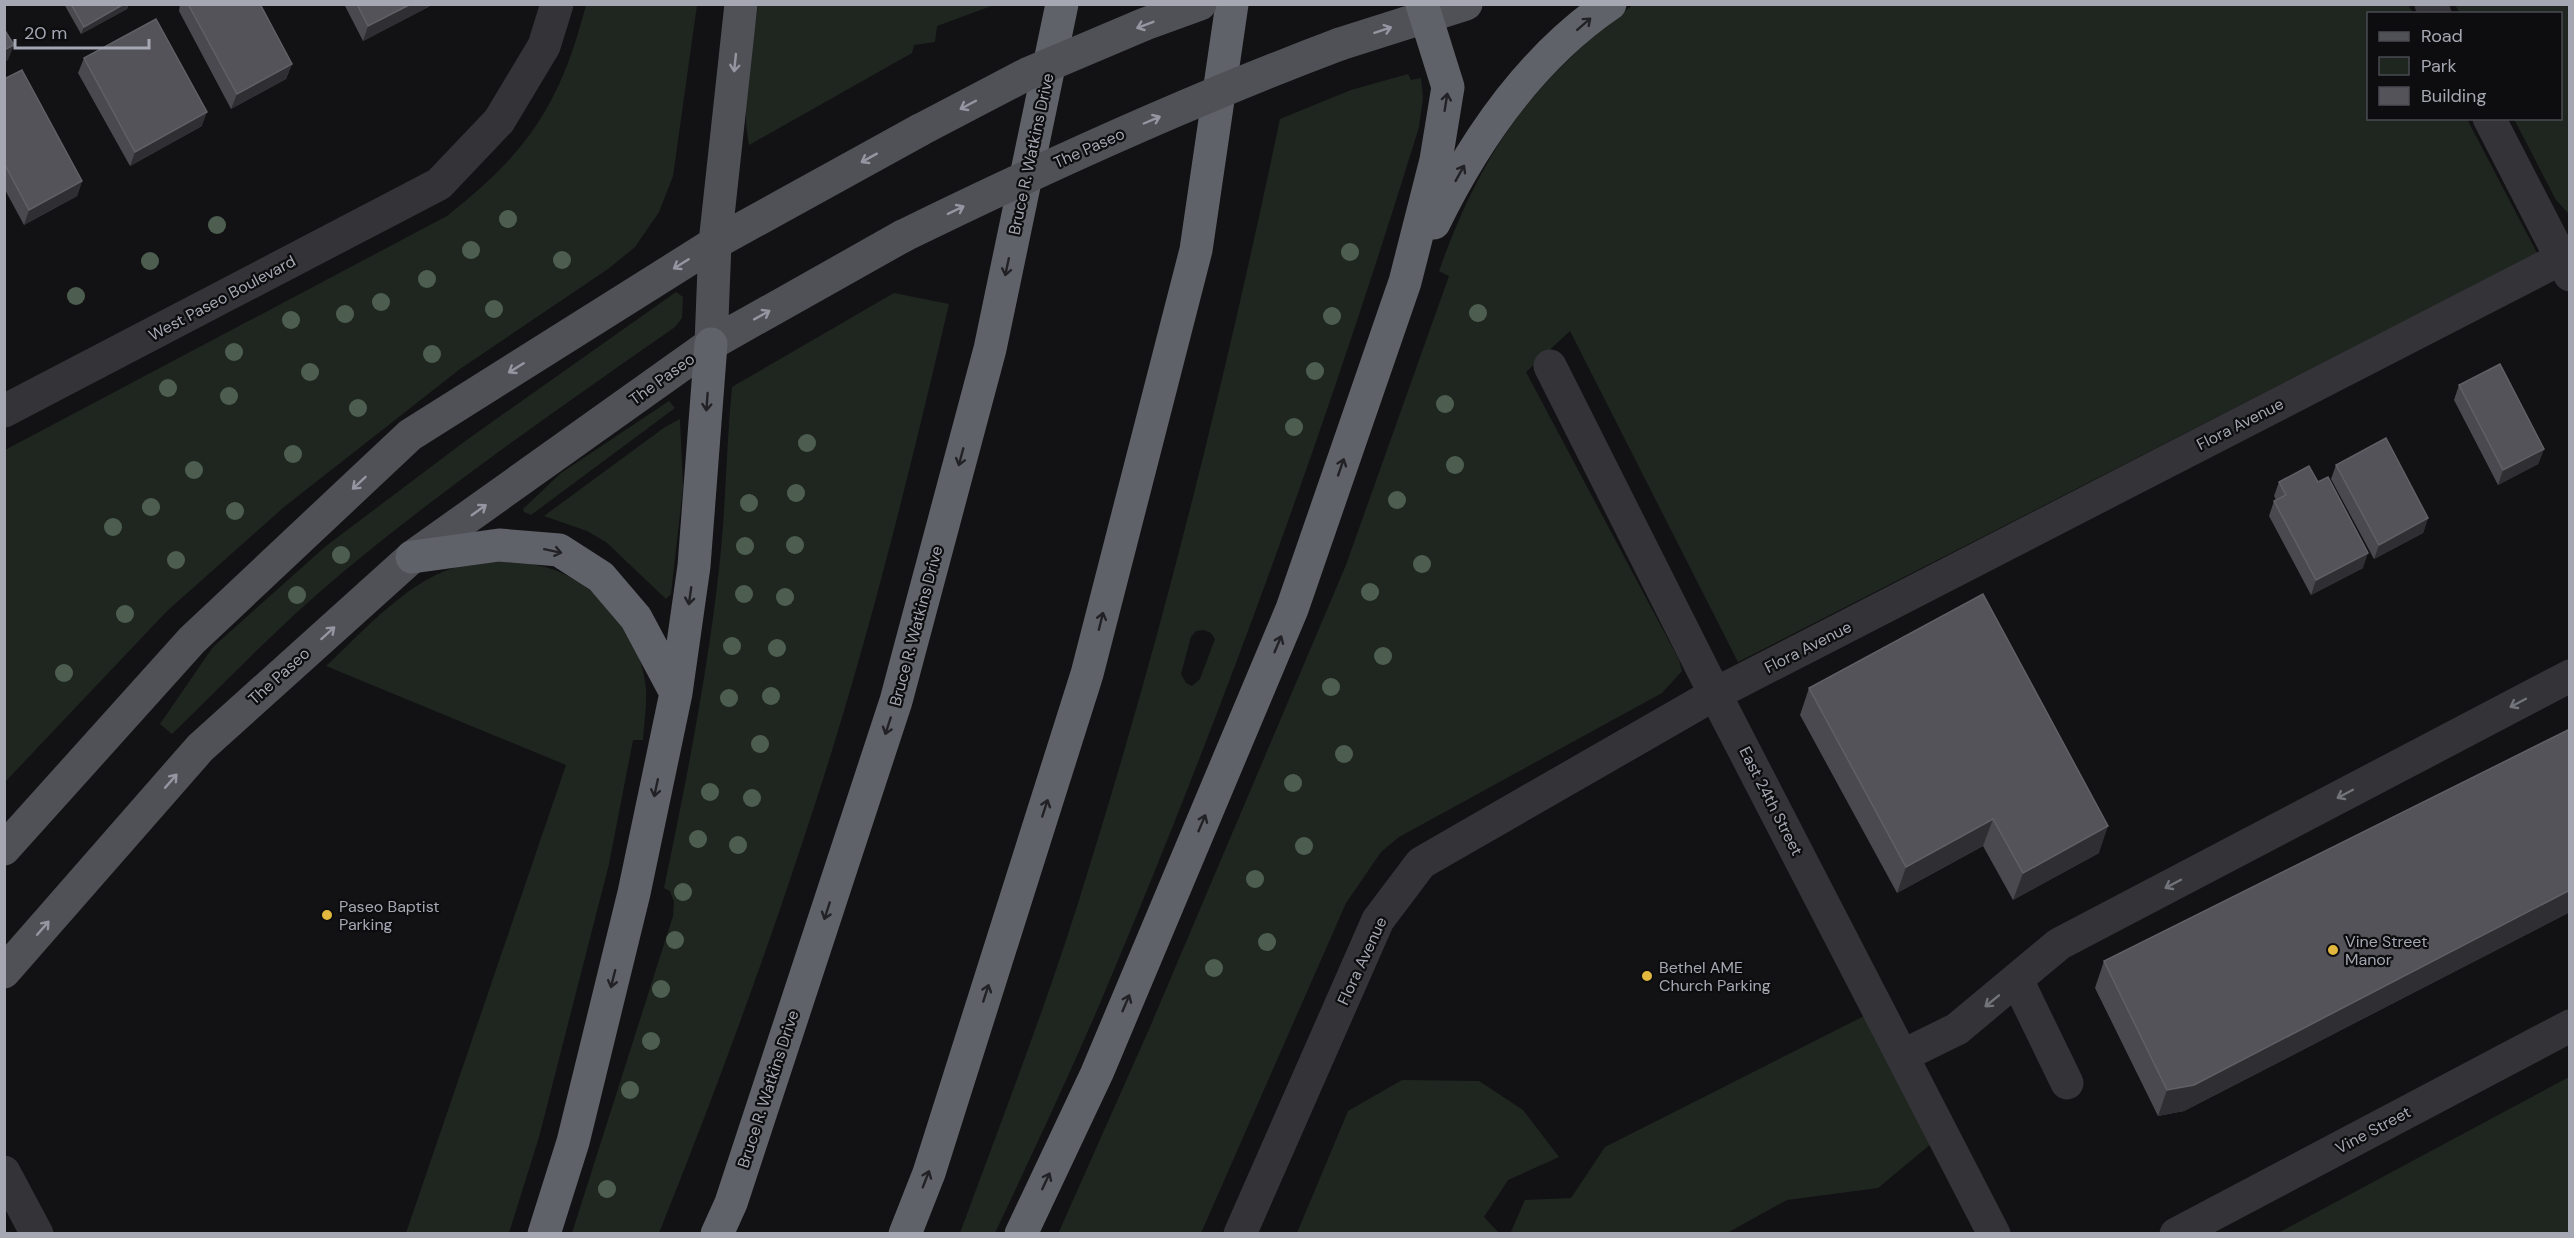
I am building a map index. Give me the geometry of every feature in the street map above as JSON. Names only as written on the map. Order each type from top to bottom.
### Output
[{"type":"highway","name":"Bruce R. Watkins Drive","points":[[717,1233],[731,1203],[896,701],[990,349],[1062,4]]},
{"type":"highway","points":[[905,1233],[928,1173],[1087,674],[1196,250],[1232,4]]},
{"type":"highway","points":[[1405,282],[1463,167],[1491,125],[1543,60],[1588,19],[1610,4]]},
{"type":"highway","points":[[1020,1233],[1097,1073],[1293,609],[1405,282],[1437,160],[1448,87],[1424,10]]},
{"type":"highway","points":[[544,1233],[573,1142],[634,893],[676,693],[694,566],[711,344]]},
{"type":"highway","points":[[412,557],[499,545],[559,550],[601,577],[636,618],[676,693]]},
{"type":"main road","points":[[711,344],[715,243],[741,4]]},
{"type":"main road","points":[[4,849],[192,640],[410,435],[715,243],[920,130],[1027,74],[1145,24],[1200,4]]},
{"type":"main road","name":"The Paseo","points":[[4,972],[200,748],[412,557],[711,344],[903,236],[1008,184],[1141,124],[1424,10],[1466,4]]},
{"type":"street","name":"West Paseo Boulevard","points":[[4,411],[439,184],[499,121],[544,46],[557,4]]},
{"type":"street","points":[[2490,120],[2567,263]]},
{"type":"street","name":"Flora Avenue","points":[[1240,1233],[1378,920],[1421,863],[1715,694],[2567,263]]},
{"type":"street","name":"East 24th Street","points":[[1550,366],[1715,694],[1994,1233]]},
{"type":"street","points":[[1902,1056],[1957,1029],[2059,944],[2570,675]]},
{"type":"street","points":[[2017,980],[2067,1083]]},
{"type":"street","name":"Vine Street","points":[[2176,1233],[2570,1026]]},
{"type":"street","points":[[4,1172],[37,1233]]},
{"type":"green space","points":[[1634,4],[2408,5],[2412,12],[2367,12],[2367,120],[2468,120],[2537,253],[1738,662],[1570,331],[1526,372],[1679,660],[1682,671],[1662,693],[1399,837],[1381,852],[1346,903],[1201,1233],[1058,1234],[1150,1027],[1346,565],[1449,276],[1439,271],[1473,189],[1514,121],[1567,61]]},
{"type":"green space","points":[[586,5],[697,5],[673,176],[659,212],[635,247],[608,269],[460,369],[284,507],[167,611],[5,782],[5,450],[447,216],[499,170],[537,124],[565,71]]},
{"type":"green space","points":[[758,5],[994,5],[937,26],[935,42],[914,45],[912,53],[749,145],[746,92]]},
{"type":"green space","points":[[2455,5],[2569,5],[2569,214],[2556,200],[2515,120],[2562,120],[2562,12],[2459,12]]},
{"type":"green space","points":[[1408,74],[1411,80],[1421,78],[1423,98],[1419,127],[1312,454],[1234,669],[1150,883],[1066,1081],[995,1233],[960,1233],[1059,963],[1143,685],[1216,403],[1280,119],[1351,90]],"holes":[[[1204,630],[1211,633],[1215,639],[1200,679],[1192,686],[1186,683],[1181,674],[1191,637],[1196,631]]]},
{"type":"green space","points":[[676,292],[683,297],[682,318],[675,327],[506,446],[383,539],[299,611],[172,734],[160,724],[213,647],[326,546],[468,439]]},
{"type":"green space","points":[[894,293],[949,304],[904,492],[854,678],[780,910],[659,1233],[572,1233],[673,916],[674,902],[670,891],[664,888],[695,729],[714,609],[725,501],[732,387]]},
{"type":"green space","points":[[669,401],[675,408],[531,515],[524,512],[523,509],[561,473]]},
{"type":"green space","points":[[680,419],[683,487],[671,594],[666,599],[606,542],[587,531],[544,516],[665,427]]},
{"type":"green space","points":[[511,560],[538,565],[564,574],[595,594],[620,621],[638,654],[643,671],[646,708],[643,740],[633,740],[609,864],[539,1137],[509,1233],[406,1233],[566,765],[326,666],[390,606],[426,580],[465,565]]},
{"type":"green space","points":[[1878,1009],[1943,1134],[1878,1188],[1787,1200],[1727,1233],[1510,1234],[1525,1200],[1571,1198],[1605,1147]]},
{"type":"green space","points":[[2569,1077],[2569,1233],[2278,1233]]},
{"type":"green space","points":[[1402,1080],[1479,1081],[1523,1110],[1559,1157],[1508,1180],[1484,1217],[1499,1233],[1297,1233],[1348,1111]]},
{"type":"building","points":[[71,4],[124,4],[84,27]]},
{"type":"building","points":[[188,4],[260,4],[292,64],[237,94]]},
{"type":"building","points":[[357,4],[411,4],[368,26]]},
{"type":"building","points":[[156,19],[207,112],[135,152],[84,58]]},
{"type":"building","points":[[4,29],[14,45],[4,50]]},
{"type":"building","points":[[22,70],[82,181],[29,210],[4,163],[4,79]]},
{"type":"building","points":[[2500,364],[2544,449],[2503,470],[2459,385]]},
{"type":"building","points":[[2386,438],[2428,518],[2379,545],[2336,465]]},
{"type":"building","points":[[2309,466],[2318,482],[2328,477],[2368,553],[2316,580],[2274,501],[2286,495],[2279,482]]},
{"type":"building","points":[[1983,594],[2108,826],[2023,873],[1993,819],[1906,867],[1809,688]]},
{"type":"building","name":"Vine Street Manor","points":[[2570,729],[2570,890],[2194,1085],[2167,1090],[2104,961]]},
{"type":"place","name":"Paseo Baptist Parking","points":[[327,915]]},
{"type":"place","name":"Vine Street Manor","points":[[2333,950]]},
{"type":"place","name":"Bethel AME Church Parking","points":[[1647,976]]}]
